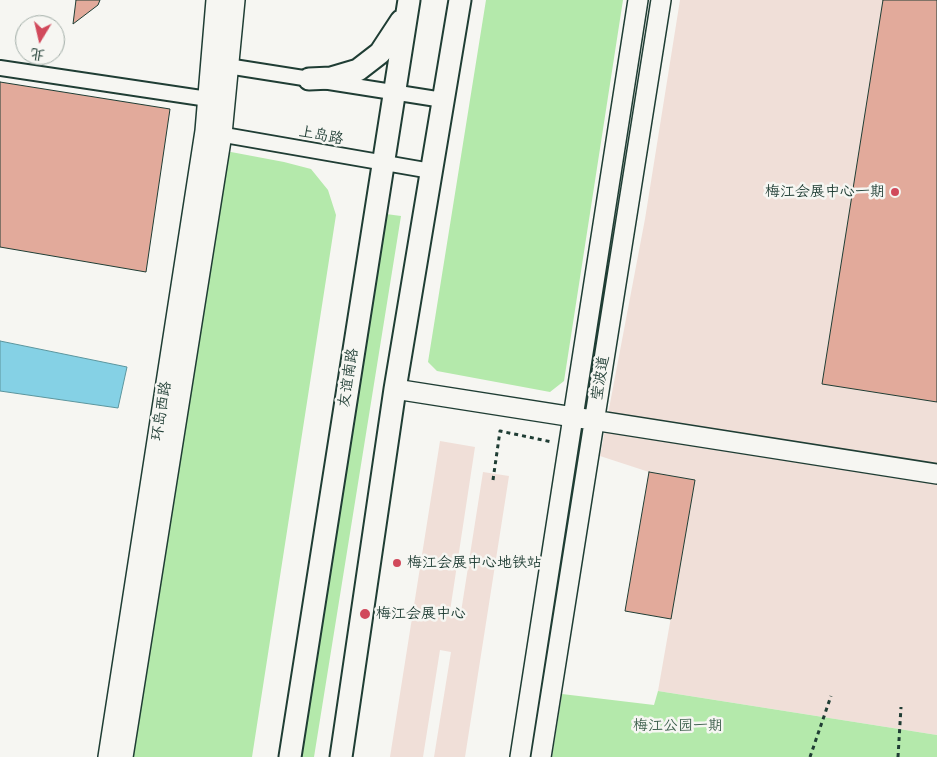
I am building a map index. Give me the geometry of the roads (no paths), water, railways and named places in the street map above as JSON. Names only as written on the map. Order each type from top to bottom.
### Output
[{"type":"main road","points":[[342,757],[395,389],[460,0]]},
{"type":"main road","points":[[309,79],[344,75],[370,62],[390,41],[408,4]]},
{"type":"main road","name":"友谊南路","points":[[290,757],[408,4]]},
{"type":"street","name":"环岛西路","points":[[123,757],[214,133],[208,99],[216,0]]},
{"type":"street","name":"环岛西路","points":[[108,757],[214,133],[230,66],[235,0]]},
{"type":"street","name":"莹波道","points":[[520,757],[638,0]]},
{"type":"street","name":"莹波道","points":[[541,757],[661,0]]},
{"type":"street","points":[[211,64],[443,100]]},
{"type":"street","points":[[0,68],[208,99]]},
{"type":"street","name":"上岛路","points":[[214,133],[382,164],[431,171]]},
{"type":"street","points":[[395,389],[937,474]]},
{"type":"water","points":[[0,341],[127,367],[118,408],[0,391]]},
{"type":"place","name":"梅江会展中心一期","points":[[895,192]]},
{"type":"place","name":"梅江会展中心地铁站","points":[[397,563]]},
{"type":"place","name":"梅江会展中心","points":[[365,614]]},
{"type":"park label","name":"梅江公园一期","points":[[678,726]]}]
